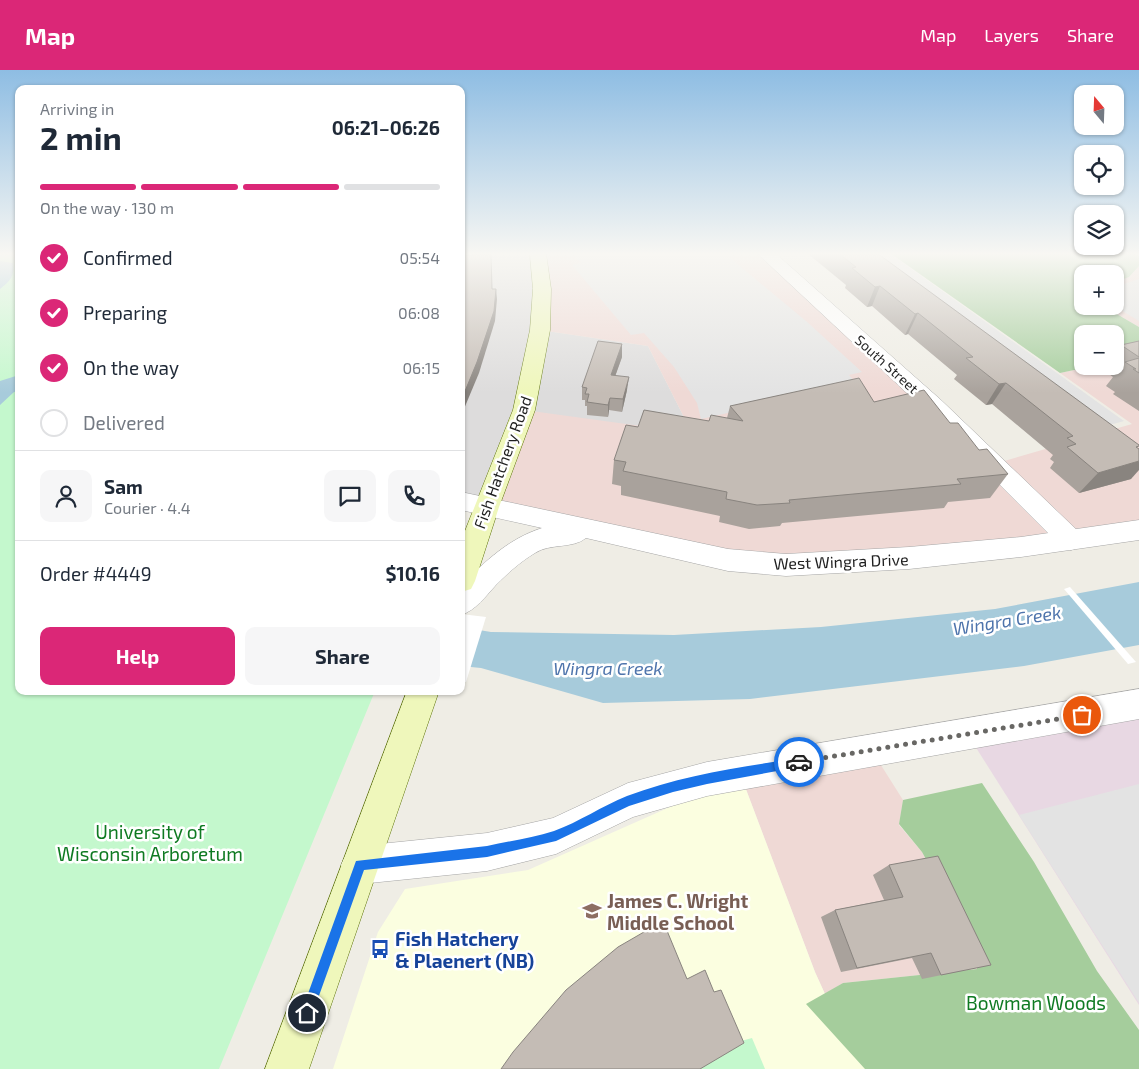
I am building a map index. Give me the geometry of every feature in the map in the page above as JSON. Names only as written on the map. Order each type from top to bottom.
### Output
[{"type":"main road","name":"Fish Hatchery Road","points":[[465,557],[474,504],[524,410],[537,353],[541,300]]},
{"type":"main road","points":[[287,1069],[422,695]]},
{"type":"street","name":"South Street","points":[[817,300],[933,405],[1071,540]]},
{"type":"street","name":"West Wingra Drive","points":[[474,504],[728,560],[786,565],[909,558],[1071,540],[1139,530]]},
{"type":"street","points":[[465,599],[512,556],[528,544],[551,536],[590,531]]},
{"type":"street","points":[[360,865],[487,852],[556,836],[628,801],[707,778],[1139,704]]},
{"type":"shaded area","points":[[465,300],[541,300],[540,330],[648,346],[692,433],[486,507],[465,502]]},
{"type":"shaded area","points":[[541,300],[817,300],[933,405],[994,464],[1132,424],[1060,373],[1074,370],[1074,375],[1124,375],[1124,362],[1139,356],[1139,530],[786,565],[486,507],[524,410],[692,433],[648,346],[540,330]]},
{"type":"shaded area","points":[[601,300],[780,300],[862,372],[849,375],[857,384],[701,419],[697,403],[674,367],[644,333],[631,335]]},
{"type":"shaded area","points":[[922,300],[954,300],[1124,421],[1095,429]]},
{"type":"shaded area","points":[[1124,300],[1139,300],[1139,327],[1118,315],[1124,315]]},
{"type":"shaded area","points":[[1124,300],[1139,300],[1139,321],[1124,312]]},
{"type":"shaded area","points":[[1139,704],[1139,1005],[968,735]]},
{"type":"shaded area","points":[[879,762],[903,800],[899,825],[922,852],[972,943],[977,969],[843,983],[825,994],[744,784]]},
{"type":"shaded area","name":"James C. Wright Middle School","points":[[744,784],[825,994],[882,1069],[333,1069],[378,932],[405,889],[528,870],[679,803]]},
{"type":"shaded area","points":[[1139,784],[1139,1003],[1019,815]]},
{"type":"green space","name":"University of Wisconsin Arboretum","points":[[0,300],[15,300],[15,695],[373,695],[219,1069],[0,1069]]},
{"type":"green space","points":[[956,300],[1074,300],[1074,315],[1118,315],[1139,327],[1139,356],[1124,359],[1124,325],[1074,325],[1074,370],[1060,373]]},
{"type":"green space","name":"Bowman Woods","points":[[982,783],[1034,862],[1097,971],[1139,1030],[1139,1069],[865,1069],[806,1004],[843,983],[977,969],[972,943],[922,852],[899,824],[903,800]]},
{"type":"green space","points":[[752,1038],[765,1069],[691,1069],[734,1043]]},
{"type":"water","points":[[15,376],[15,392],[0,405],[0,381]]},
{"type":"water","name":"Wingra Creek","points":[[1139,582],[1139,645],[1024,666],[750,699],[603,703],[481,668],[465,666],[465,628],[491,632],[674,635],[821,627],[995,609]]},
{"type":"pier","points":[[1070,587],[1136,662],[1128,664],[1064,589]]},
{"type":"pier","points":[[465,614],[486,617],[466,682]]},
{"type":"building","points":[[465,300],[495,300],[494,311],[465,391]]},
{"type":"building","points":[[897,300],[941,300],[1139,445],[1136,447],[1139,449],[1139,461],[1098,473],[1067,447],[1076,444],[1067,438],[1073,436],[1006,383],[999,384],[966,358],[973,357],[918,313],[915,314]]},
{"type":"building","points":[[598,341],[622,344],[611,375],[629,377],[623,399],[610,398],[608,405],[587,402],[589,394],[585,394],[587,388],[582,387]]},
{"type":"building","points":[[1139,341],[1139,357],[1124,347],[1124,344]]},
{"type":"building","points":[[1139,358],[1139,373],[1125,362]]},
{"type":"building","points":[[859,378],[874,402],[924,390],[950,423],[958,423],[979,450],[987,449],[1008,474],[957,479],[961,484],[789,500],[790,503],[757,505],[726,499],[727,492],[623,471],[626,462],[614,460],[626,425],[638,427],[644,410],[709,421],[711,415],[743,421],[730,406]]},
{"type":"building","points":[[938,856],[991,965],[941,975],[931,953],[857,968],[835,910],[903,897],[889,865]]},
{"type":"building","points":[[663,921],[687,979],[705,970],[714,992],[721,990],[744,1043],[700,1069],[501,1069],[513,1052],[566,990],[618,947]]},
{"type":"way so far","points":[[799,762],[1082,715]]},
{"type":"place","name":"James C. Wright Middle School","points":[[592,911]]},
{"type":"place","name":"Fish Hatchery & Plaenert (NB)","points":[[380,949]]},
{"type":"route","points":[[307,1013],[360,865],[487,852],[556,836],[628,801],[673,787],[707,778],[740,774],[799,762]]}]
